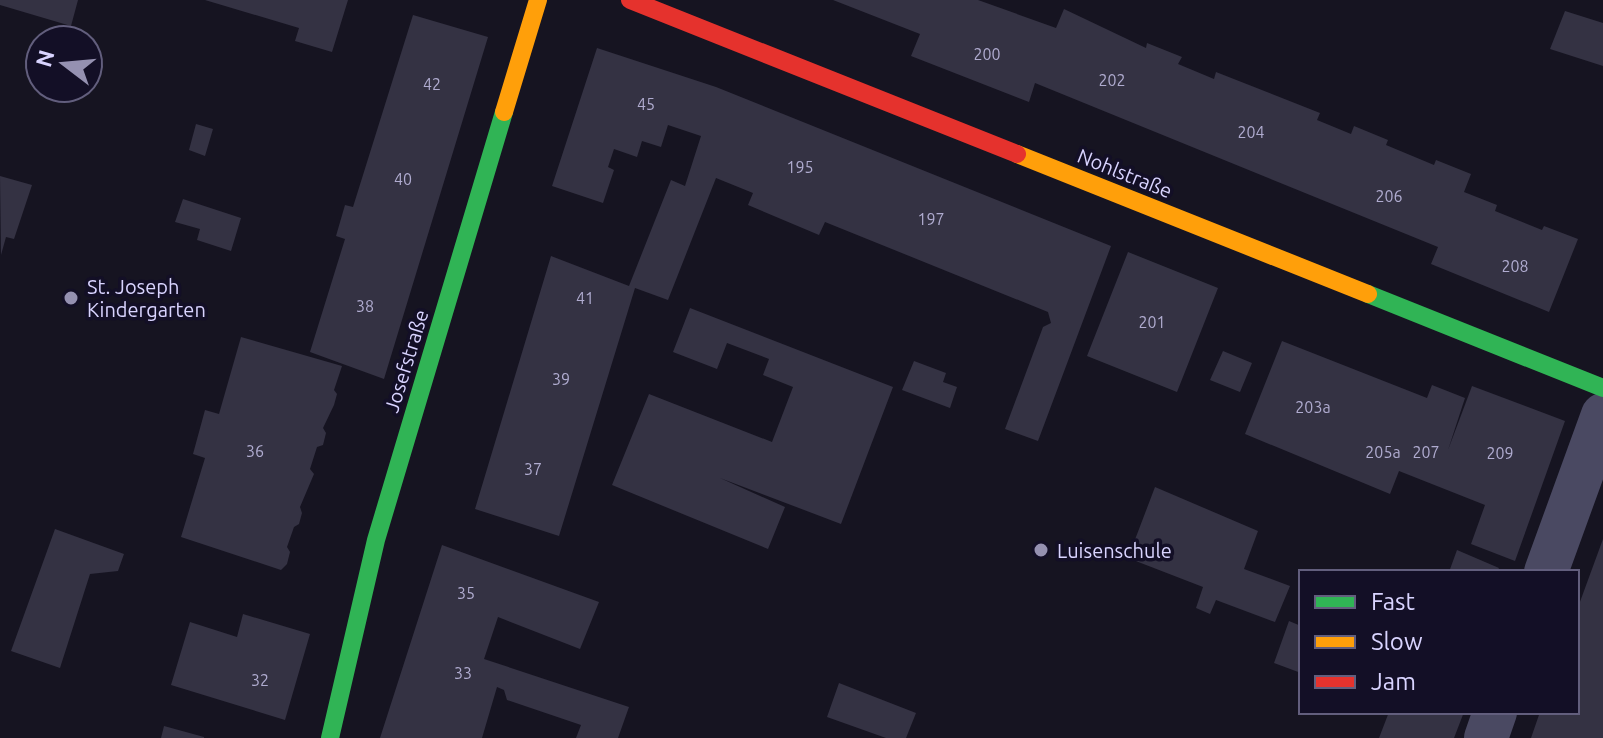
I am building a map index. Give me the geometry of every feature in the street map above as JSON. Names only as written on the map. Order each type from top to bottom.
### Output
[{"type":"street","name":"Josefstraße","points":[[330,738],[376,540],[538,0]]},
{"type":"street","name":"Nohlstraße","points":[[630,0],[1603,388]]},
{"type":"street","points":[[1547,570],[1603,415]]},
{"type":"street","points":[[1486,738],[1494,714]]},
{"type":"building","points":[[0,0],[78,0],[72,24],[0,5]]},
{"type":"building","points":[[205,0],[348,0],[332,52],[295,41],[299,28]]},
{"type":"building","points":[[833,0],[978,0],[1056,28],[1064,9],[1146,48],[1147,43],[1182,57],[1178,64],[1214,79],[1216,72],[1320,113],[1317,120],[1351,134],[1354,126],[1388,140],[1386,145],[1434,165],[1436,160],[1471,174],[1464,192],[1497,205],[1495,211],[1542,230],[1544,226],[1578,239],[1549,312],[1431,264],[1438,247],[1035,83],[1029,102],[911,56],[920,34]]},
{"type":"building","points":[[1565,11],[1603,23],[1603,66],[1550,49]]},
{"type":"building","points":[[413,15],[488,37],[384,379],[310,352],[345,239],[336,236],[345,205],[353,207]]},
{"type":"building","points":[[597,48],[716,87],[1111,246],[1038,441],[1005,429],[1043,327],[1051,323],[1048,312],[825,222],[819,235],[748,205],[753,193],[716,178],[668,300],[635,288],[559,536],[475,509],[551,256],[629,286],[671,180],[685,186],[701,136],[668,125],[661,147],[642,141],[637,157],[614,149],[608,167],[614,170],[603,203],[552,186]]},
{"type":"building","points":[[196,124],[213,129],[205,156],[189,150]]},
{"type":"building","points":[[0,176],[32,185],[14,239],[6,237],[1,255]]},
{"type":"building","points":[[183,199],[241,218],[231,251],[197,240],[200,229],[175,222]]},
{"type":"building","points":[[1128,252],[1218,288],[1177,392],[1087,356]]},
{"type":"building","points":[[690,308],[893,387],[841,524],[720,478],[785,507],[768,549],[612,485],[649,394],[772,442],[793,387],[763,375],[769,359],[727,343],[717,369],[673,352]]},
{"type":"building","points":[[241,337],[342,366],[334,390],[337,394],[334,405],[323,428],[326,433],[323,445],[317,447],[310,469],[314,474],[300,507],[299,524],[294,527],[287,547],[290,552],[287,564],[281,570],[181,537],[205,458],[193,454],[205,410],[219,414]]},
{"type":"building","points":[[1282,341],[1427,398],[1432,385],[1465,398],[1448,450],[1472,386],[1565,421],[1515,561],[1471,544],[1485,505],[1399,471],[1390,494],[1245,434]]},
{"type":"building","points":[[1223,351],[1252,363],[1240,392],[1210,380]]},
{"type":"building","points":[[914,361],[946,373],[943,382],[957,387],[950,408],[902,390]]},
{"type":"building","points":[[1155,487],[1258,531],[1244,569],[1290,586],[1275,622],[1216,600],[1210,614],[1196,608],[1203,587],[1128,558]]},
{"type":"building","points":[[55,529],[124,554],[118,571],[90,574],[60,668],[11,651]]},
{"type":"building","points":[[1603,539],[1603,738],[1531,738],[1539,714],[1579,714],[1579,605]]},
{"type":"building","points":[[442,545],[599,602],[580,649],[498,617],[484,659],[629,707],[618,738],[576,738],[581,725],[507,700],[504,690],[497,687],[482,738],[380,738]]},
{"type":"building","points":[[1457,550],[1499,568],[1498,570],[1450,570]]},
{"type":"building","points":[[243,614],[310,634],[285,720],[171,685],[190,622],[237,637]]},
{"type":"building","points":[[1289,621],[1299,625],[1299,672],[1274,663]]},
{"type":"building","points":[[839,683],[916,713],[906,738],[886,738],[827,717]]},
{"type":"building","points":[[1388,714],[1463,714],[1454,738],[1379,738]]},
{"type":"building","points":[[164,726],[204,737],[204,738],[161,738]]},
{"type":"traffic: fast","points":[[330,738],[376,540],[504,112]]},
{"type":"traffic: fast","points":[[1368,294],[1603,388]]},
{"type":"traffic: slow","points":[[504,112],[538,0]]},
{"type":"traffic: slow","points":[[1017,154],[1368,294]]},
{"type":"traffic: jam","points":[[630,0],[1017,154]]},
{"type":"place","name":"St. Joseph Kindergarten","points":[[71,298]]},
{"type":"place","name":"Luisenschule","points":[[1041,550]]}]
